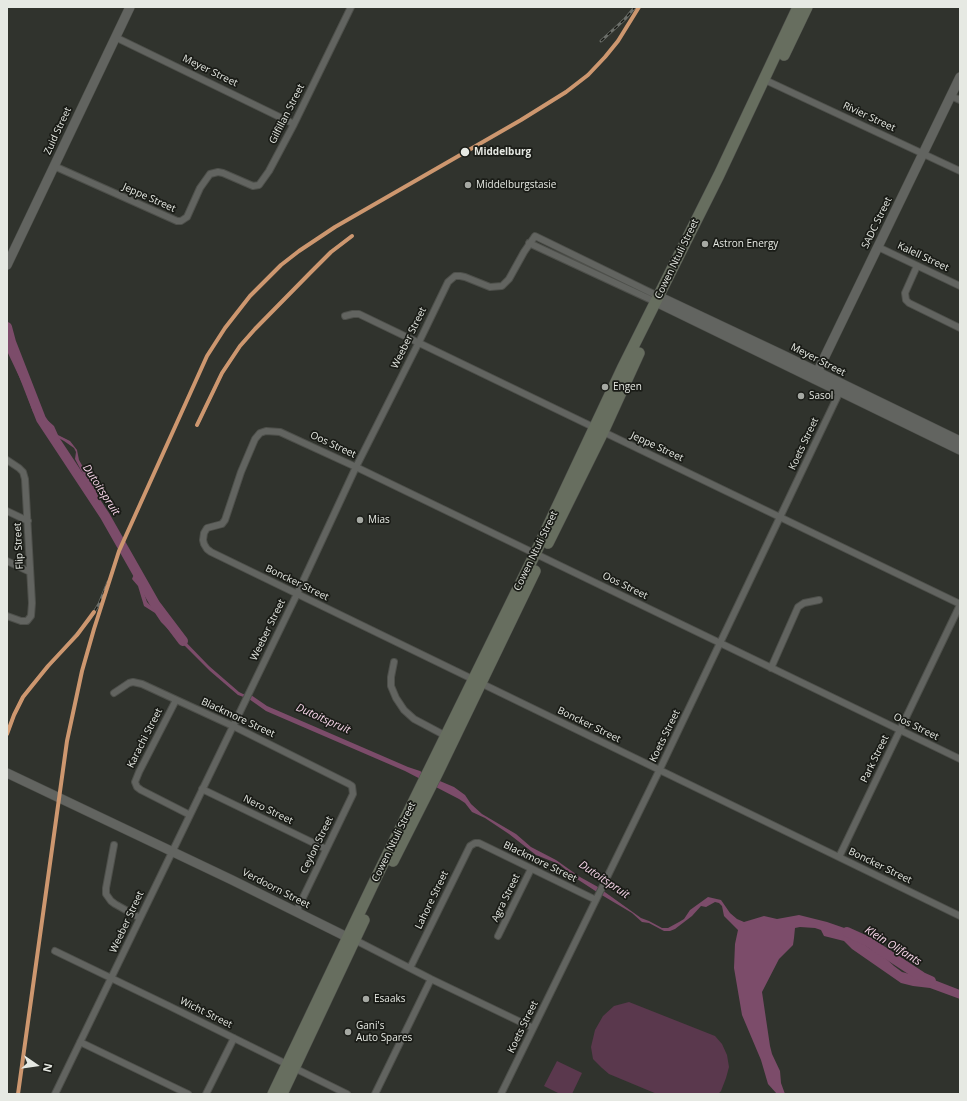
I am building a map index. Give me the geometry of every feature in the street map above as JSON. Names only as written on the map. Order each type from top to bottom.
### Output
[{"type":"highway","name":"Cowen Ntuli Street","points":[[767,81],[798,7]]},
{"type":"highway","name":"Cowen Ntuli Street","points":[[273,1094],[291,1066],[427,783],[599,431],[638,355],[660,301],[767,81],[807,7]]},
{"type":"highway","name":"Cowen Ntuli Street","points":[[433,772],[446,736],[477,682]]},
{"type":"highway","name":"Cowen Ntuli Street","points":[[282,1094],[291,1066]]},
{"type":"street","name":"Zuid Street","points":[[7,265],[130,7]]},
{"type":"street","name":"Gilfillan Street","points":[[214,172],[223,173],[253,186],[259,185],[269,171],[294,124],[351,7]]},
{"type":"street","name":"Meyer Street","points":[[115,37],[294,124]]},
{"type":"street","name":"SADC Street","points":[[816,376],[960,77]]},
{"type":"street","name":"Rivier Street","points":[[767,81],[960,171]]},
{"type":"street","points":[[951,96],[960,100]]},
{"type":"street","name":"Jeppe Street","points":[[54,166],[177,221],[181,221],[187,217],[200,188],[207,177],[214,172]]},
{"type":"street","name":"Meyer Street","points":[[534,236],[660,301],[842,389],[960,442]]},
{"type":"street","name":"Weeber Street","points":[[55,1094],[297,594],[356,467],[419,342],[445,286],[451,278],[455,276],[465,277],[490,288],[502,286],[509,280],[534,236]]},
{"type":"street","name":"Meyer Street","points":[[529,243],[660,301]]},
{"type":"street","name":"Kalell Street","points":[[878,247],[960,286]]},
{"type":"street","points":[[918,266],[905,293],[906,300],[960,328]]},
{"type":"street","name":"Jeppe Street","points":[[344,316],[359,314],[419,342],[599,431],[781,517],[960,605]]},
{"type":"street","points":[[842,389],[960,450]]},
{"type":"street","name":"Koets Street","points":[[501,1094],[659,771],[842,389]]},
{"type":"street","name":"Oos Street","points":[[209,551],[205,547],[203,540],[204,531],[209,527],[222,524],[225,520],[252,444],[260,433],[266,431],[280,432],[356,467],[960,759]]},
{"type":"street","name":"Flip Street","points":[[7,460],[23,472],[25,479],[32,610],[30,619],[23,622],[7,616]]},
{"type":"street","points":[[7,511],[28,521]]},
{"type":"street","name":"Boncker Street","points":[[209,551],[960,916]]},
{"type":"street","points":[[7,561],[30,572]]},
{"type":"street","points":[[771,668],[798,608],[804,603],[819,600]]},
{"type":"street","name":"Park Street","points":[[839,857],[960,605]]},
{"type":"street","points":[[394,662],[391,686],[396,698],[404,710],[414,719],[446,736]]},
{"type":"street","name":"Blackmore Street","points":[[114,693],[129,683],[138,683],[148,686],[233,726],[352,786]]},
{"type":"street","name":"Karachi Street","points":[[176,700],[138,775],[136,785],[141,790],[190,815]]},
{"type":"street","name":"Verdoorn Street","points":[[10,774],[232,880],[431,979],[534,1028]]},
{"type":"street","name":"Ceylon Street","points":[[296,912],[353,794],[352,786]]},
{"type":"street","name":"Nero Street","points":[[202,789],[326,849]]},
{"type":"street","name":"Blackmore Street","points":[[475,842],[597,898]]},
{"type":"street","name":"Lahore Street","points":[[410,968],[470,846],[475,842]]},
{"type":"street","points":[[114,845],[106,888],[108,898],[115,904],[140,918]]},
{"type":"street","name":"Agra Street","points":[[498,936],[531,869]]},
{"type":"street","name":"Wicht Street","points":[[55,951],[347,1094]]},
{"type":"street","points":[[375,1094],[431,979]]},
{"type":"street","points":[[206,1094],[234,1038]]},
{"type":"street","points":[[80,1042],[188,1094]]},
{"type":"shaded area","points":[[7,339],[35,409],[54,426],[58,435],[70,441],[77,450],[79,460],[95,488],[100,502],[108,513],[102,517],[91,489],[75,459],[76,452],[74,448],[55,436],[50,427],[46,423],[39,420],[33,412],[24,387],[7,351]]},
{"type":"shaded area","points":[[134,574],[143,590],[147,602],[209,666],[239,692],[251,695],[267,706],[454,787],[465,795],[471,804],[482,814],[516,834],[531,847],[556,860],[580,877],[598,887],[597,892],[577,879],[559,864],[536,855],[509,834],[485,818],[472,812],[465,803],[459,799],[405,771],[266,711],[249,699],[238,695],[210,671],[161,622],[155,613],[144,606],[138,586],[132,579]]},
{"type":"shaded area","points":[[602,890],[641,918],[662,928],[668,928],[684,919],[690,910],[708,897],[721,900],[730,913],[737,919],[744,922],[764,916],[777,919],[799,915],[827,922],[853,931],[859,936],[860,941],[869,948],[881,954],[902,972],[917,976],[924,976],[960,990],[960,999],[930,988],[901,983],[852,949],[844,941],[824,936],[821,930],[815,928],[795,928],[793,945],[779,959],[762,992],[770,1046],[780,1071],[781,1083],[785,1094],[777,1094],[768,1084],[761,1060],[742,1015],[734,968],[735,944],[738,930],[724,916],[722,906],[715,902],[706,907],[701,906],[692,916],[675,929],[664,931],[649,923],[642,922],[632,913],[600,894]]},
{"type":"shaded area","points":[[629,1002],[715,1036],[722,1044],[727,1055],[729,1067],[721,1091],[718,1094],[657,1094],[609,1074],[593,1059],[591,1047],[595,1030],[603,1016],[614,1006]]},
{"type":"shaded area","points":[[557,1061],[582,1073],[572,1094],[560,1094],[544,1086]]},
{"type":"waterway","name":"Dutoitspruit","points":[[7,327],[11,342],[41,419],[105,516],[155,604],[183,641]]},
{"type":"waterway","name":"Klein Olifants","points":[[847,932],[867,941],[922,977],[931,981]]},
{"type":"railway","points":[[601,41],[625,19],[635,7]]},
{"type":"railway","points":[[197,425],[222,373],[240,346],[331,252],[352,236]]},
{"type":"railway","points":[[7,734],[23,697],[89,620],[99,604],[108,582]]},
{"type":"transit line","points":[[18,1094],[67,741],[82,671],[119,551],[207,356],[225,328],[250,296],[281,265],[335,227],[521,120],[566,92],[588,75],[605,57],[618,41],[639,7]]},
{"type":"transit line","points":[[197,425],[222,373],[240,346],[331,252],[352,236]]},
{"type":"transit line","points":[[7,734],[23,697],[48,666],[77,635],[94,612]]},
{"type":"place","name":"Middelburg","points":[[465,152]]},
{"type":"place","name":"Middelburgstasie","points":[[468,185]]},
{"type":"place","name":"Astron Energy","points":[[705,244]]},
{"type":"place","name":"Engen","points":[[605,387]]},
{"type":"place","name":"Sasol","points":[[801,396]]},
{"type":"place","name":"Mias","points":[[360,520]]},
{"type":"place","name":"Esaaks","points":[[366,999]]},
{"type":"place","name":"Gani's Auto Spares","points":[[348,1032]]}]
